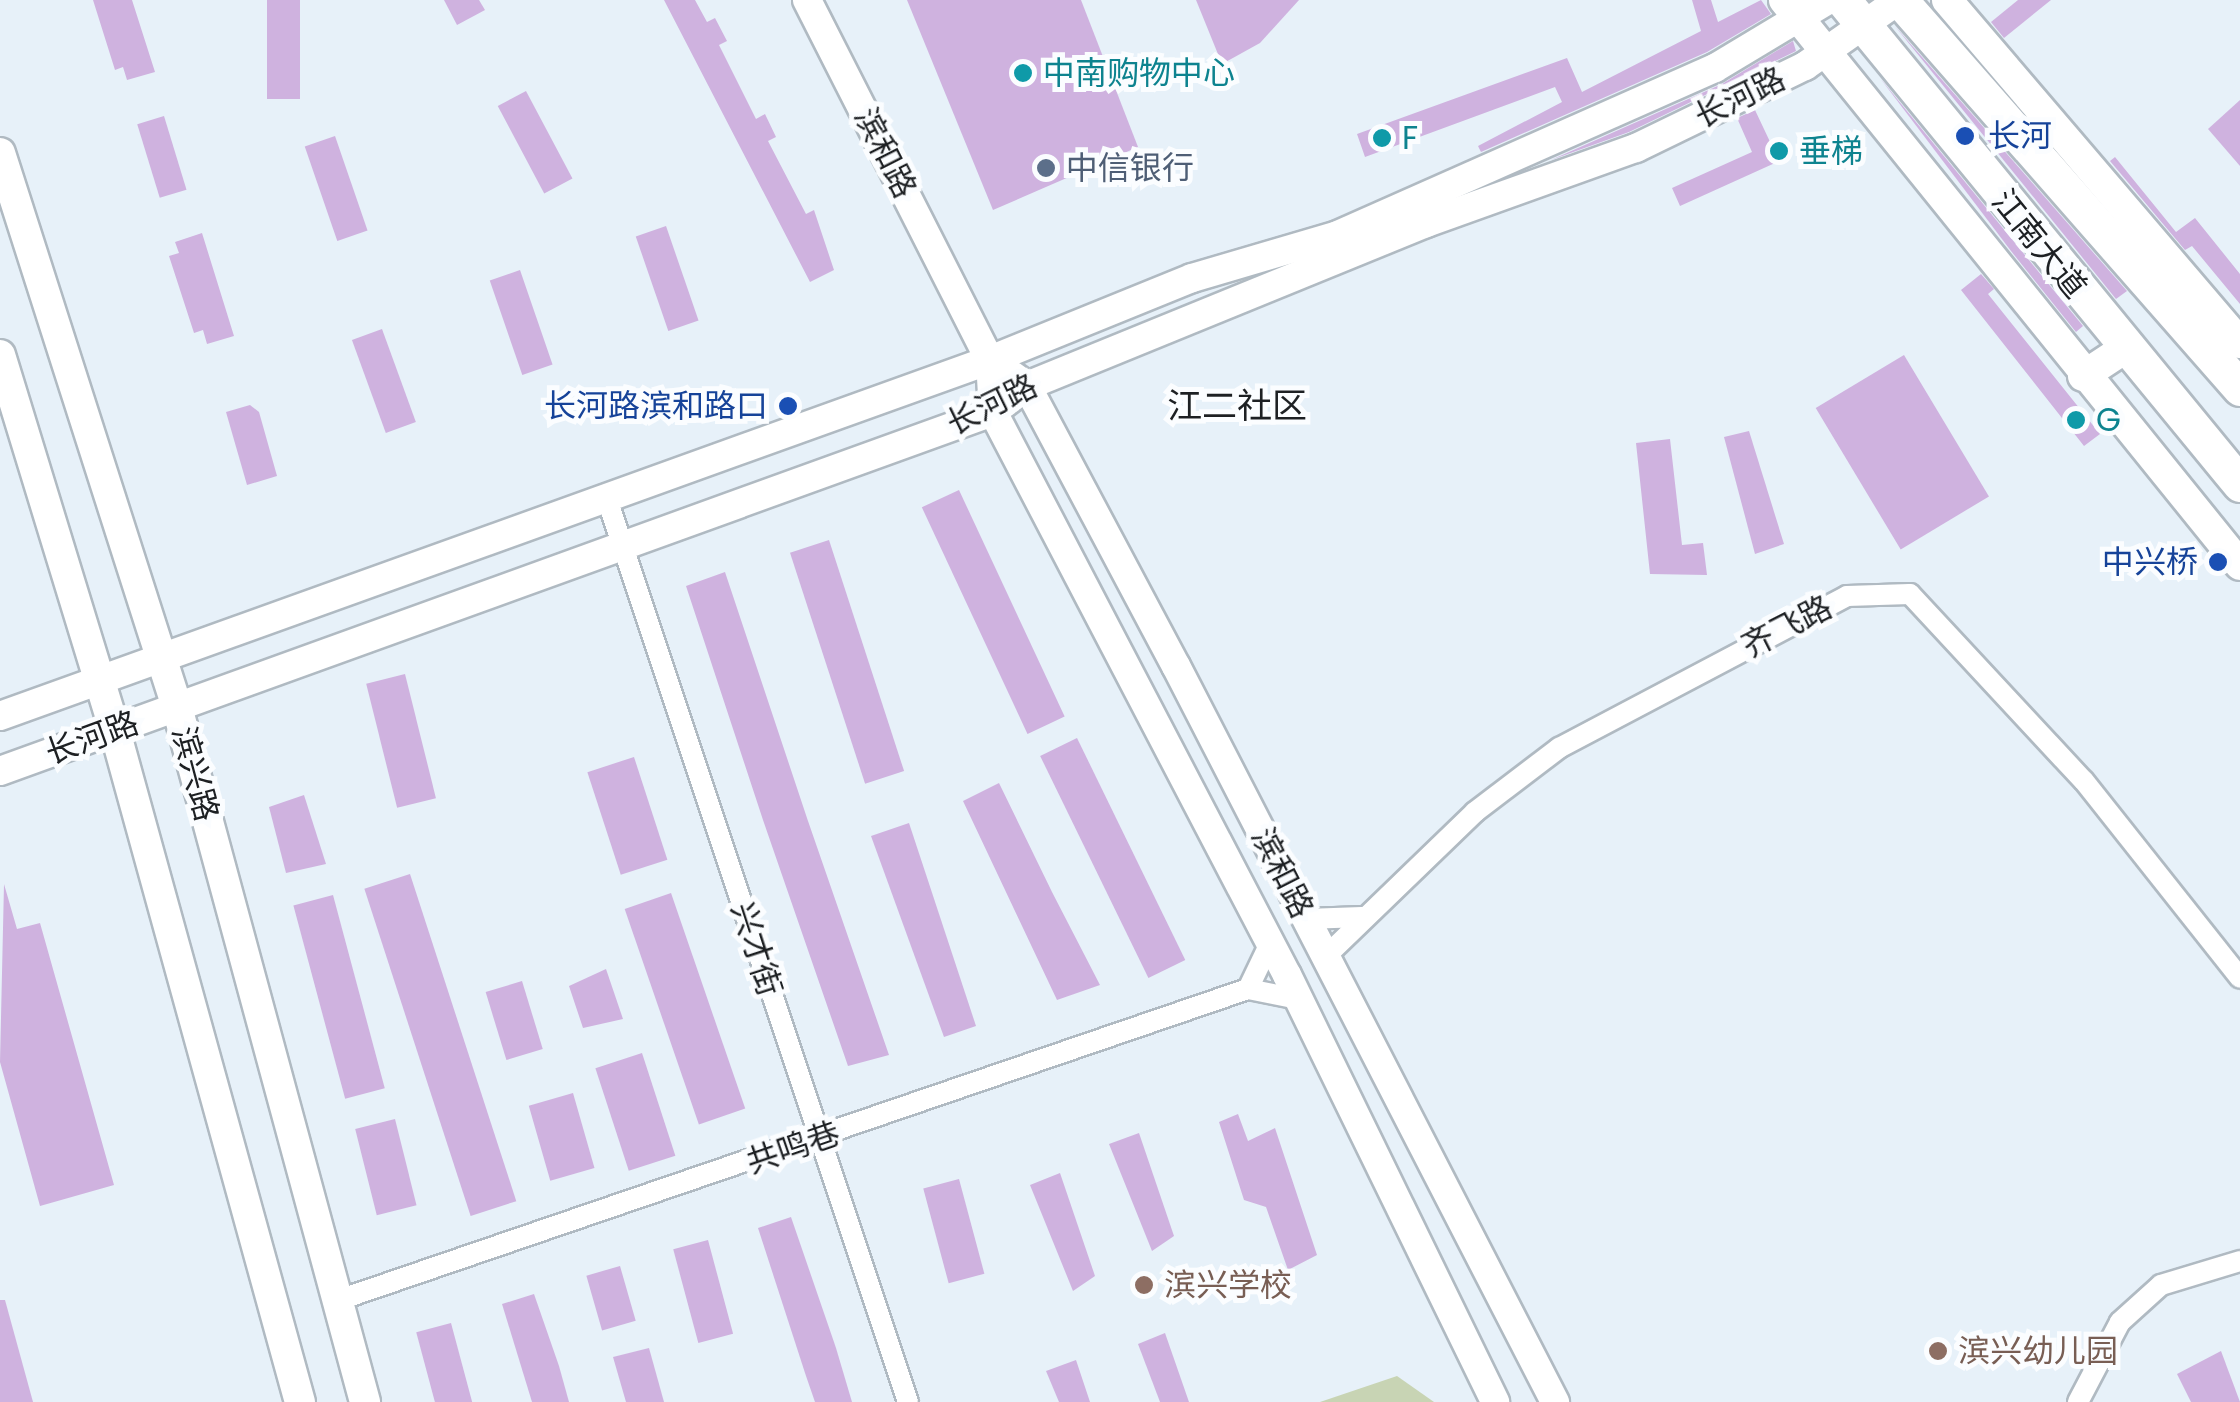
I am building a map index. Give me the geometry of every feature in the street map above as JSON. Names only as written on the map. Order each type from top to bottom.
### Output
[{"type":"highway","name":"江南大道","points":[[1900,0],[2153,265],[2240,388]]},
{"type":"highway","name":"江南大道","points":[[1853,12],[2124,349],[2240,484]]},
{"type":"main road","name":"滨和路","points":[[807,0],[990,360],[993,412],[1270,943],[1496,1402]]},
{"type":"main road","name":"长河路","points":[[0,716],[990,360],[1192,278],[1338,235],[1698,76],[1791,10],[1828,0]]},
{"type":"main road","name":"长河路","points":[[0,771],[993,412],[1027,386],[1426,223],[1636,148],[1827,50],[1853,12],[1900,0]]},
{"type":"main road","points":[[1947,0],[2153,265],[2240,344]]},
{"type":"main road","points":[[1791,10],[2240,566]]},
{"type":"main road","name":"滨兴路","points":[[0,154],[177,707],[365,1402]]},
{"type":"main road","points":[[2084,376],[2124,349]]},
{"type":"main road","name":"滨兴路","points":[[0,356],[114,731],[300,1402]]},
{"type":"main road","name":"滨和路","points":[[990,360],[1027,386],[1555,1402]]},
{"type":"street","name":"兴才街","points":[[606,496],[908,1402]]},
{"type":"street","name":"齐飞路","points":[[1325,957],[1362,917],[1559,748],[1846,596],[1910,594],[2084,780],[2240,978]]},
{"type":"street","points":[[1306,919],[1362,917]]},
{"type":"street","points":[[1270,943],[1248,989],[1298,999]]},
{"type":"street","name":"共鸣巷","points":[[336,1301],[818,1140],[1248,989]]},
{"type":"street","points":[[2078,1402],[2120,1322],[2161,1285],[2240,1260]]},
{"type":"green space","points":[[1397,1376],[1434,1402],[1320,1402]]},
{"type":"building","points":[[93,0],[132,0],[155,72],[127,80],[123,67],[115,70]]},
{"type":"building","points":[[267,0],[300,0],[300,99],[267,99]]},
{"type":"building","points":[[444,0],[479,0],[485,10],[457,25]]},
{"type":"building","points":[[664,0],[695,0],[707,22],[715,18],[727,41],[719,45],[756,119],[765,114],[776,137],[768,141],[806,214],[814,210],[834,270],[810,282]]},
{"type":"building","name":"中南购物中心","points":[[907,0],[1081,0],[1138,147],[993,210]]},
{"type":"building","points":[[1196,0],[1299,0],[1260,43],[1222,64]]},
{"type":"building","points":[[1692,0],[1711,0],[1718,22],[1761,0],[1771,14],[1707,52],[1481,152],[1478,146],[1562,102],[1555,87],[1365,157],[1357,134],[1567,58],[1582,92],[1701,31]]},
{"type":"building","points":[[2018,0],[2051,0],[2004,38],[1991,22]]},
{"type":"building","points":[[1894,25],[2127,291],[2116,299]]},
{"type":"building","points":[[1793,41],[1796,51],[1629,132],[1551,160],[1722,84]]},
{"type":"building","points":[[1880,78],[2083,326],[2076,332],[2011,251]]},
{"type":"building","points":[[526,91],[572,178],[544,193],[498,106]]},
{"type":"building","points":[[2240,100],[2240,166],[2208,129]]},
{"type":"building","points":[[1755,110],[1772,146],[1781,142],[1788,157],[1680,206],[1672,188],[1752,152],[1737,118]]},
{"type":"building","points":[[164,116],[187,190],[160,198],[137,124]]},
{"type":"building","points":[[335,136],[368,231],[337,241],[305,146]]},
{"type":"building","points":[[2115,157],[2176,232],[2195,218],[2240,274],[2240,304],[2192,246],[2185,250],[2110,161]]},
{"type":"building","points":[[666,226],[699,321],[668,331],[636,236]]},
{"type":"building","points":[[202,233],[234,336],[207,344],[203,330],[194,333],[169,256],[179,253],[175,242]]},
{"type":"building","points":[[520,270],[553,365],[522,375],[490,280]]},
{"type":"building","points":[[1981,274],[1994,289],[1988,294],[2100,434],[2084,446],[1961,290]]},
{"type":"building","points":[[382,329],[416,422],[386,433],[352,340]]},
{"type":"building","points":[[1904,355],[1989,496],[1901,549],[1816,408]]},
{"type":"building","points":[[250,405],[259,412],[277,476],[247,485],[226,412]]},
{"type":"building","points":[[1749,431],[1784,544],[1755,554],[1724,437]]},
{"type":"building","points":[[1670,439],[1682,545],[1703,543],[1707,575],[1650,574],[1636,443]]},
{"type":"building","points":[[959,490],[1065,717],[1027,734],[922,507]]},
{"type":"building","points":[[829,540],[904,771],[865,784],[790,553]]},
{"type":"building","points":[[725,572],[889,1055],[848,1066],[763,820],[686,586]]},
{"type":"building","points":[[405,674],[436,798],[397,808],[366,684]]},
{"type":"building","points":[[1077,738],[1185,960],[1148,978],[1040,756]]},
{"type":"building","points":[[634,757],[667,860],[621,875],[587,772]]},
{"type":"building","points":[[999,783],[1100,985],[1057,1000],[963,801]]},
{"type":"building","points":[[304,795],[326,864],[286,873],[269,807]]},
{"type":"building","points":[[909,823],[976,1026],[944,1037],[871,836]]},
{"type":"building","points":[[410,874],[516,1201],[471,1216],[364,889]]},
{"type":"building","points":[[4,884],[17,929],[40,923],[114,1185],[40,1206],[0,1062]]},
{"type":"building","points":[[671,893],[745,1109],[699,1125],[625,909]]},
{"type":"building","points":[[333,895],[385,1088],[345,1099],[293,906]]},
{"type":"building","points":[[606,969],[623,1019],[583,1028],[569,986]]},
{"type":"building","points":[[522,981],[543,1049],[506,1060],[486,992]]},
{"type":"building","points":[[642,1053],[675,1156],[629,1171],[595,1068]]},
{"type":"building","points":[[573,1093],[594,1168],[550,1181],[529,1106]]},
{"type":"building","points":[[1238,1114],[1248,1141],[1275,1128],[1317,1255],[1288,1270],[1266,1207],[1244,1200],[1219,1122]]},
{"type":"building","points":[[395,1119],[417,1205],[377,1215],[355,1129]]},
{"type":"building","points":[[1139,1133],[1174,1236],[1152,1251],[1109,1144]]},
{"type":"building","points":[[1060,1173],[1095,1276],[1073,1291],[1030,1185]]},
{"type":"building","points":[[959,1179],[984,1274],[949,1283],[923,1189]]},
{"type":"building","points":[[791,1217],[852,1402],[815,1402],[806,1376],[758,1228]]},
{"type":"building","points":[[708,1240],[733,1334],[698,1343],[673,1249]]},
{"type":"building","points":[[620,1266],[636,1321],[602,1330],[586,1276]]},
{"type":"building","points":[[534,1294],[569,1402],[532,1402],[502,1304]]},
{"type":"building","points":[[0,1300],[5,1300],[33,1402],[0,1402]]},
{"type":"building","points":[[451,1323],[472,1402],[435,1402],[416,1332]]},
{"type":"building","points":[[1165,1333],[1189,1402],[1160,1402],[1138,1344]]},
{"type":"building","points":[[649,1348],[664,1402],[626,1402],[613,1357]]},
{"type":"building","points":[[2221,1351],[2240,1402],[2191,1402],[2177,1374]]},
{"type":"building","points":[[1076,1360],[1090,1402],[1059,1402],[1046,1371]]},
{"type":"place","name":"中南购物中心","points":[[1023,73]]},
{"type":"place","name":"长河","points":[[1965,136]]},
{"type":"place","name":"F","points":[[1382,138]]},
{"type":"place","name":"垂梯","points":[[1779,151]]},
{"type":"place","name":"中信银行","points":[[1046,168]]},
{"type":"place","name":"长河路滨和路口","points":[[788,406]]},
{"type":"place","name":"G","points":[[2076,420]]},
{"type":"place","name":"中兴桥","points":[[2218,562]]},
{"type":"place","name":"滨兴学校","points":[[1144,1285]]},
{"type":"place","name":"滨兴幼儿园","points":[[1938,1351]]},
{"type":"district","name":"江二社区","points":[[1237,406]]}]
